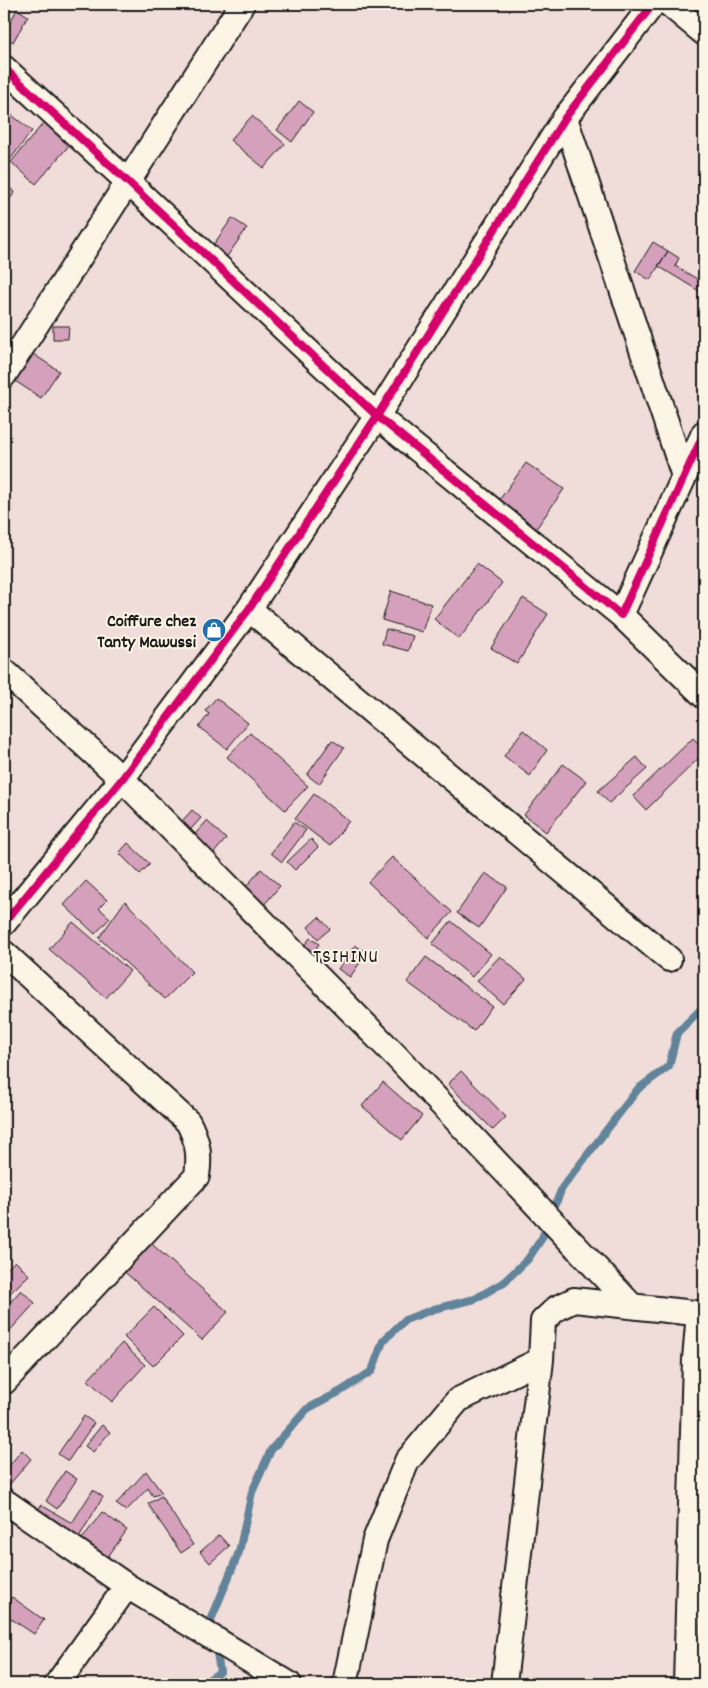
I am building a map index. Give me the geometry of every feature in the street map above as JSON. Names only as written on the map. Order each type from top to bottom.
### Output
[{"type":"street","points":[[8,358],[127,181],[242,4]]},
{"type":"street","points":[[4,923],[122,779],[250,609],[377,416],[565,118],[653,4]]},
{"type":"street","points":[[669,4],[704,33]]},
{"type":"street","points":[[4,68],[377,416],[621,615],[704,696]]},
{"type":"street","points":[[565,118],[684,476]]},
{"type":"street","points":[[621,615],[704,433]]},
{"type":"street","points":[[250,609],[669,959]]},
{"type":"street","points":[[4,671],[122,779],[396,1056],[631,1305]]},
{"type":"street","points":[[4,953],[188,1122],[197,1138],[200,1156],[197,1176],[4,1382]]},
{"type":"street","points":[[504,1684],[541,1360],[543,1322],[557,1308],[574,1300],[702,1313],[695,1360],[686,1684]]},
{"type":"street","points":[[346,1684],[375,1540],[407,1461],[458,1400],[541,1360]]},
{"type":"street","points":[[4,1501],[127,1586],[210,1638],[289,1684]]},
{"type":"street","points":[[57,1684],[127,1586]]},
{"type":"building","points":[[17,9],[28,16],[13,42],[4,37],[4,34]]},
{"type":"building","points":[[299,101],[313,112],[292,142],[277,130]]},
{"type":"building","points":[[4,109],[32,131],[9,161],[4,157]]},
{"type":"building","points":[[252,116],[285,144],[264,168],[230,140]]},
{"type":"building","points":[[46,120],[72,142],[36,184],[11,162]]},
{"type":"building","points":[[4,184],[15,192],[4,207]]},
{"type":"building","points":[[232,218],[247,228],[221,265],[207,254]]},
{"type":"building","points":[[653,242],[668,251],[650,280],[635,271]]},
{"type":"building","points":[[668,251],[679,258],[675,266],[704,283],[704,294],[658,266]]},
{"type":"building","points":[[53,326],[69,326],[68,339],[53,339]]},
{"type":"building","points":[[30,352],[59,371],[41,398],[12,379]]},
{"type":"building","points":[[526,463],[564,489],[533,533],[495,506]]},
{"type":"building","points":[[477,564],[502,583],[459,639],[434,619]]},
{"type":"building","points":[[391,591],[431,604],[422,632],[382,620]]},
{"type":"building","points":[[523,598],[548,614],[517,664],[491,648]]},
{"type":"building","points":[[386,629],[413,636],[408,651],[382,644]]},
{"type":"building","points":[[216,698],[248,723],[227,749],[199,727],[209,714],[205,711]]},
{"type":"building","points":[[523,730],[547,750],[530,776],[504,756]]},
{"type":"building","points":[[250,733],[308,786],[285,810],[227,757]]},
{"type":"building","points":[[693,738],[704,749],[704,753],[646,810],[633,796]]},
{"type":"building","points":[[332,740],[344,748],[319,784],[307,775]]},
{"type":"building","points":[[637,757],[647,769],[609,803],[598,791]]},
{"type":"building","points":[[563,764],[586,781],[546,832],[524,815]]},
{"type":"building","points":[[314,794],[349,821],[330,846],[295,819]]},
{"type":"building","points":[[192,810],[201,818],[182,839],[173,831]]},
{"type":"building","points":[[207,821],[226,839],[205,863],[185,845]]},
{"type":"building","points":[[294,822],[306,830],[282,862],[271,853]]},
{"type":"building","points":[[311,839],[318,847],[295,870],[287,862]]},
{"type":"building","points":[[128,843],[150,864],[140,874],[119,853]]},
{"type":"building","points":[[392,857],[452,912],[428,938],[368,882]]},
{"type":"building","points":[[261,869],[280,886],[263,906],[239,895]]},
{"type":"building","points":[[485,873],[507,887],[479,928],[457,913]]},
{"type":"building","points":[[86,881],[107,900],[99,908],[110,918],[95,934],[64,905]]},
{"type":"building","points":[[125,901],[192,972],[165,999],[99,938]]},
{"type":"building","points":[[319,917],[330,929],[318,939],[308,927]]},
{"type":"building","points":[[451,921],[491,954],[472,977],[432,944]]},
{"type":"building","points":[[73,922],[130,971],[106,998],[49,949]]},
{"type":"building","points":[[310,938],[319,944],[310,957],[301,950]]},
{"type":"building","points":[[355,945],[367,953],[350,977],[338,969]]},
{"type":"building","points":[[500,956],[526,979],[503,1004],[477,981]]},
{"type":"building","points":[[426,957],[492,1006],[474,1031],[407,982]]},
{"type":"building","points":[[461,1071],[506,1117],[493,1130],[448,1084]]},
{"type":"building","points":[[383,1082],[422,1116],[402,1140],[362,1106]]},
{"type":"building","points":[[145,1238],[228,1312],[202,1340],[119,1267]]},
{"type":"building","points":[[15,1261],[29,1275],[4,1299],[4,1272]]},
{"type":"building","points":[[21,1290],[35,1303],[4,1337],[4,1309]]},
{"type":"building","points":[[154,1307],[183,1336],[153,1366],[124,1337]]},
{"type":"building","points":[[122,1343],[145,1365],[112,1402],[88,1380]]},
{"type":"building","points":[[84,1416],[94,1423],[68,1461],[58,1454]]},
{"type":"building","points":[[102,1425],[110,1432],[93,1452],[85,1446]]},
{"type":"building","points":[[22,1450],[31,1459],[4,1491],[4,1472]]},
{"type":"building","points":[[65,1471],[77,1479],[57,1509],[46,1501]]},
{"type":"building","points":[[146,1471],[162,1493],[153,1496],[148,1488],[126,1511],[116,1504]]},
{"type":"building","points":[[93,1490],[103,1497],[76,1542],[34,1517],[41,1505],[72,1523]]},
{"type":"building","points":[[161,1496],[193,1545],[181,1553],[148,1504]]},
{"type":"building","points":[[102,1512],[127,1530],[97,1572],[71,1554]]},
{"type":"building","points":[[219,1535],[229,1546],[210,1563],[200,1552]]},
{"type":"building","points":[[12,1597],[44,1620],[34,1634],[4,1614],[4,1608]]},
{"type":"waterway","points":[[213,1632],[211,1620],[239,1552],[252,1492],[271,1450],[307,1409],[341,1391],[372,1371],[383,1341],[405,1320],[434,1309],[475,1299],[504,1282],[528,1259],[542,1238],[562,1188],[638,1089],[669,1066],[677,1033],[704,1006]]},
{"type":"waterway","points":[[202,1684],[220,1672],[216,1646]]},
{"type":"cycle path","points":[[4,923],[122,779],[249,609],[377,416],[565,118],[653,4]]},
{"type":"cycle path","points":[[4,68],[377,416],[621,615],[704,433]]},
{"type":"place","name":"Coiffure chez Tanty Mawussi","points":[[214,630]]},
{"type":"district","name":"TSIHINU","points":[[346,955]]}]
